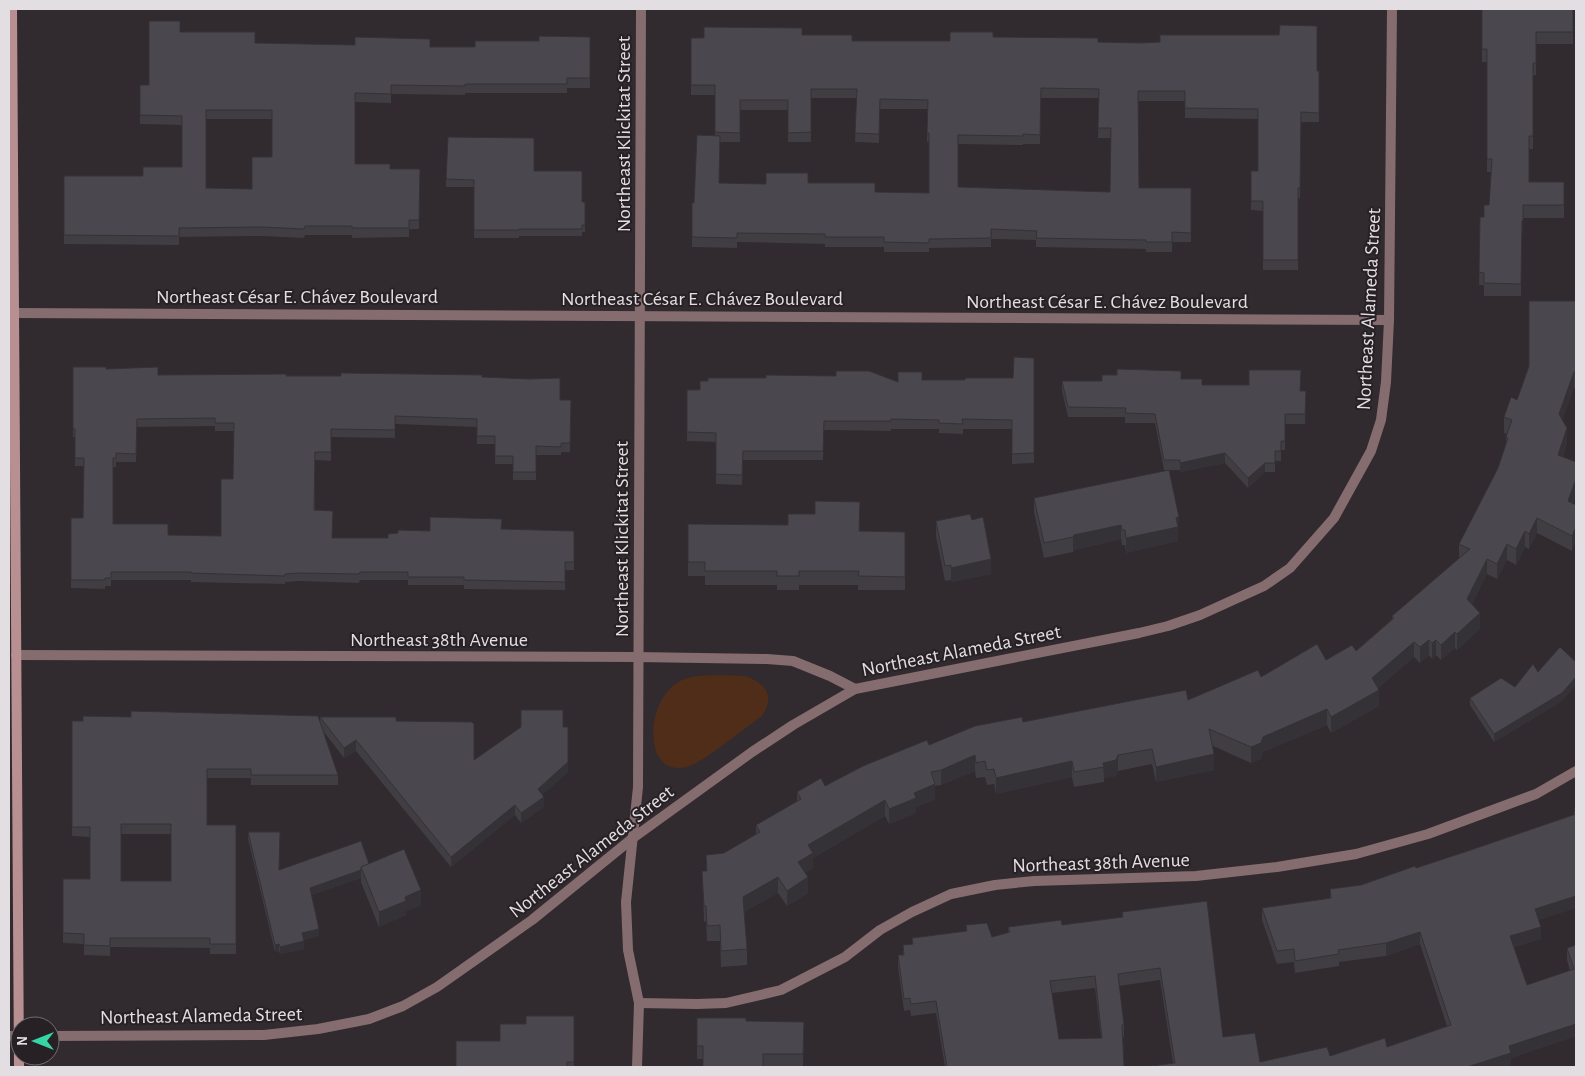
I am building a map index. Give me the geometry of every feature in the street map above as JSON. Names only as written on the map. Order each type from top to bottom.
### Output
[{"type":"main road","points":[[12,9],[14,313],[12,435],[16,655],[16,1016]]},
{"type":"street","name":"Northeast Klickitat Street","points":[[637,1067],[639,1003],[628,950],[626,902],[638,787],[637,657],[642,9]]},
{"type":"street","name":"Northeast Alameda Street","points":[[60,1036],[264,1034],[318,1030],[369,1019],[403,1006],[437,987],[532,920],[633,838],[752,752],[793,725],[855,689],[1139,634],[1168,626],[1231,602],[1264,586],[1290,568],[1334,518],[1371,451],[1381,420],[1386,382],[1389,320],[1392,9]]},
{"type":"street","name":"Northeast César E. Chávez Boulevard","points":[[14,313],[1389,320]]},
{"type":"street","name":"Northeast 38th Avenue","points":[[16,655],[637,657],[793,661],[830,676],[855,689]]},
{"type":"street","name":"Northeast 38th Avenue","points":[[639,1003],[697,1004],[726,1002],[781,990],[845,957],[888,925],[951,894],[995,885],[1034,880],[1196,876],[1277,867],[1356,854],[1436,831],[1536,794],[1576,771]]},
{"type":"shaded area","points":[[696,676],[746,676],[759,683],[767,692],[768,703],[762,716],[702,760],[689,766],[674,768],[663,762],[656,751],[653,736],[655,719],[660,703],[669,690],[682,680]]},
{"type":"building","points":[[1482,9],[1573,9],[1573,32],[1536,32],[1536,63],[1533,63],[1533,136],[1529,136],[1529,182],[1564,182],[1564,205],[1523,205],[1521,284],[1484,283],[1484,273],[1479,272],[1480,217],[1484,217],[1484,205],[1489,205],[1492,159],[1487,159],[1487,49],[1482,49]]},
{"type":"building","points":[[149,21],[180,21],[180,32],[255,32],[255,43],[355,45],[355,37],[430,39],[430,47],[475,47],[475,41],[539,41],[539,36],[590,37],[590,78],[567,78],[567,84],[391,85],[391,94],[355,93],[355,164],[390,164],[390,169],[420,169],[419,220],[409,220],[409,228],[305,226],[304,229],[262,227],[179,228],[179,236],[64,235],[64,176],[143,176],[143,167],[182,167],[182,116],[140,115],[140,85],[149,85]],"holes":[[[206,110],[272,110],[272,157],[252,157],[252,189],[206,188]]]},
{"type":"building","points":[[1280,25],[1317,26],[1319,113],[1301,112],[1298,260],[1263,260],[1263,201],[1251,201],[1251,171],[1258,171],[1258,109],[1185,108],[1185,91],[1138,91],[1139,188],[1191,188],[1191,233],[1172,232],[1172,242],[1036,238],[1037,231],[991,229],[991,238],[929,239],[929,243],[884,242],[884,237],[825,237],[825,234],[737,233],[737,238],[692,237],[692,203],[694,203],[697,135],[720,136],[719,183],[766,184],[766,173],[808,173],[808,183],[875,183],[875,192],[929,193],[928,100],[880,99],[879,134],[855,133],[857,89],[811,89],[811,132],[788,133],[788,100],[740,100],[740,133],[715,132],[715,85],[691,85],[691,38],[704,38],[704,27],[802,28],[802,35],[852,35],[852,41],[950,41],[950,32],[993,32],[993,37],[1098,38],[1098,42],[1141,43],[1160,42],[1160,35],[1279,35]],"holes":[[[1041,88],[1099,89],[1098,128],[1111,128],[1110,192],[958,187],[958,135],[1040,135]]]},
{"type":"building","points":[[448,137],[534,138],[534,171],[582,171],[582,202],[585,202],[585,225],[582,225],[582,229],[474,230],[474,180],[446,179]]},
{"type":"building","points":[[1529,301],[1576,301],[1576,372],[1574,372],[1559,414],[1567,428],[1558,455],[1576,462],[1576,479],[1568,501],[1576,505],[1576,527],[1572,536],[1537,518],[1529,534],[1525,531],[1516,549],[1507,544],[1497,564],[1487,559],[1467,599],[1480,613],[1457,634],[1455,632],[1441,645],[1436,640],[1432,643],[1429,640],[1420,647],[1414,642],[1372,678],[1379,690],[1331,717],[1327,709],[1263,737],[1261,743],[1251,747],[1209,729],[1214,754],[1156,767],[1152,749],[1118,755],[1116,760],[1103,763],[1104,767],[1074,772],[1072,761],[996,778],[994,769],[987,770],[985,761],[976,763],[975,755],[941,770],[931,772],[935,784],[914,793],[916,798],[889,809],[885,800],[808,845],[813,853],[798,862],[808,877],[787,891],[778,877],[743,897],[747,949],[721,951],[720,925],[707,926],[702,871],[707,871],[706,855],[724,853],[760,832],[756,825],[801,799],[797,792],[821,778],[825,786],[863,766],[927,740],[929,745],[975,726],[1022,717],[1023,722],[1186,690],[1188,700],[1258,670],[1261,677],[1317,644],[1326,660],[1352,645],[1356,651],[1394,618],[1392,616],[1470,549],[1459,544],[1498,468],[1512,420],[1504,417],[1511,397],[1517,400],[1529,366]]},
{"type":"building","points":[[1014,357],[1034,358],[1034,453],[1012,454],[1012,420],[962,419],[963,424],[939,423],[939,420],[824,421],[823,451],[743,451],[742,475],[716,474],[716,433],[687,432],[687,390],[700,390],[700,381],[708,381],[708,378],[766,378],[766,375],[836,376],[836,371],[869,371],[898,382],[898,372],[922,372],[922,380],[1013,378]]},
{"type":"building","points":[[73,367],[106,367],[106,369],[158,367],[158,375],[286,374],[286,376],[341,376],[341,373],[482,375],[482,377],[529,379],[560,378],[560,400],[571,400],[570,443],[561,443],[561,447],[536,446],[536,472],[513,472],[513,456],[495,456],[495,436],[477,436],[477,419],[395,416],[395,430],[331,429],[331,452],[315,452],[314,510],[333,511],[332,538],[388,538],[388,534],[398,533],[398,530],[430,531],[430,517],[502,519],[501,529],[574,531],[574,562],[565,562],[565,582],[464,580],[464,577],[408,577],[408,572],[360,572],[359,574],[300,573],[285,574],[285,576],[191,572],[111,572],[111,578],[105,578],[105,580],[71,580],[71,518],[83,518],[84,458],[75,458],[75,429],[73,429]],"holes":[[[215,418],[215,423],[234,423],[233,479],[221,479],[221,536],[168,535],[168,524],[113,524],[113,458],[116,458],[116,453],[136,454],[137,419]]]},
{"type":"building","points":[[1117,369],[1181,371],[1181,379],[1202,379],[1202,385],[1249,385],[1249,370],[1301,370],[1300,391],[1306,391],[1305,414],[1285,414],[1285,441],[1281,441],[1281,451],[1275,451],[1275,463],[1265,463],[1248,478],[1225,453],[1180,463],[1180,460],[1164,460],[1155,414],[1125,413],[1126,408],[1068,407],[1062,381],[1102,381],[1102,375],[1117,375]]},
{"type":"building","points":[[1169,470],[1179,517],[1176,518],[1178,527],[1126,538],[1125,530],[1122,530],[1121,525],[1044,543],[1034,498]]},
{"type":"building","points":[[815,501],[860,502],[859,531],[905,532],[905,577],[858,576],[859,571],[799,571],[799,576],[777,576],[777,571],[705,571],[705,562],[688,562],[688,524],[788,525],[788,514],[815,514]]},
{"type":"building","points":[[970,514],[972,520],[983,517],[991,559],[951,568],[951,565],[945,566],[936,521]]},
{"type":"building","points":[[1560,647],[1576,662],[1576,677],[1562,693],[1494,734],[1470,698],[1501,678],[1515,687],[1533,664],[1538,672]]},
{"type":"building","points":[[521,710],[563,710],[563,727],[568,727],[568,762],[538,789],[544,797],[521,813],[515,805],[451,857],[356,740],[344,748],[320,717],[396,717],[396,721],[472,722],[474,724],[474,760],[521,727]]},
{"type":"building","points":[[131,711],[318,716],[338,775],[251,775],[251,769],[207,769],[207,825],[236,825],[236,944],[210,944],[210,938],[110,938],[110,946],[84,945],[84,934],[63,933],[63,879],[90,879],[90,827],[72,827],[72,721],[83,721],[83,716],[131,717]],"holes":[[[121,824],[171,824],[171,881],[121,881]]]},
{"type":"building","points":[[1576,814],[1576,896],[1535,909],[1541,927],[1510,936],[1527,985],[1574,969],[1567,948],[1576,945],[1576,1024],[1509,1046],[1511,1053],[1467,1067],[1143,1067],[1175,1063],[1160,968],[1118,974],[1124,1025],[1122,1025],[1124,1067],[947,1067],[936,1001],[911,1004],[910,998],[904,999],[898,955],[904,955],[903,945],[913,944],[912,938],[967,931],[966,925],[987,923],[992,937],[1010,932],[1008,927],[1061,920],[1062,925],[1123,917],[1122,912],[1207,901],[1223,1037],[1255,1033],[1260,1062],[1327,1047],[1330,1056],[1385,1038],[1387,1047],[1451,1025],[1420,932],[1386,943],[1338,950],[1339,954],[1295,961],[1294,949],[1277,951],[1262,908],[1331,898],[1330,889],[1361,885],[1415,866],[1416,868]],"holes":[[[1095,976],[1102,1038],[1059,1039],[1050,981]]]},
{"type":"building","points":[[248,832],[280,832],[279,870],[361,841],[369,864],[361,867],[361,870],[310,888],[319,929],[302,933],[304,941],[280,947],[279,944],[275,945]]},
{"type":"building","points":[[404,849],[421,890],[405,897],[406,901],[379,912],[361,867]]},
{"type":"building","points":[[526,1016],[574,1016],[574,1062],[567,1062],[567,1067],[456,1067],[456,1041],[500,1041],[500,1024],[526,1024]]},
{"type":"building","points":[[697,1018],[746,1018],[746,1021],[804,1022],[803,1054],[763,1054],[763,1067],[703,1067],[703,1046],[697,1046]]}]
